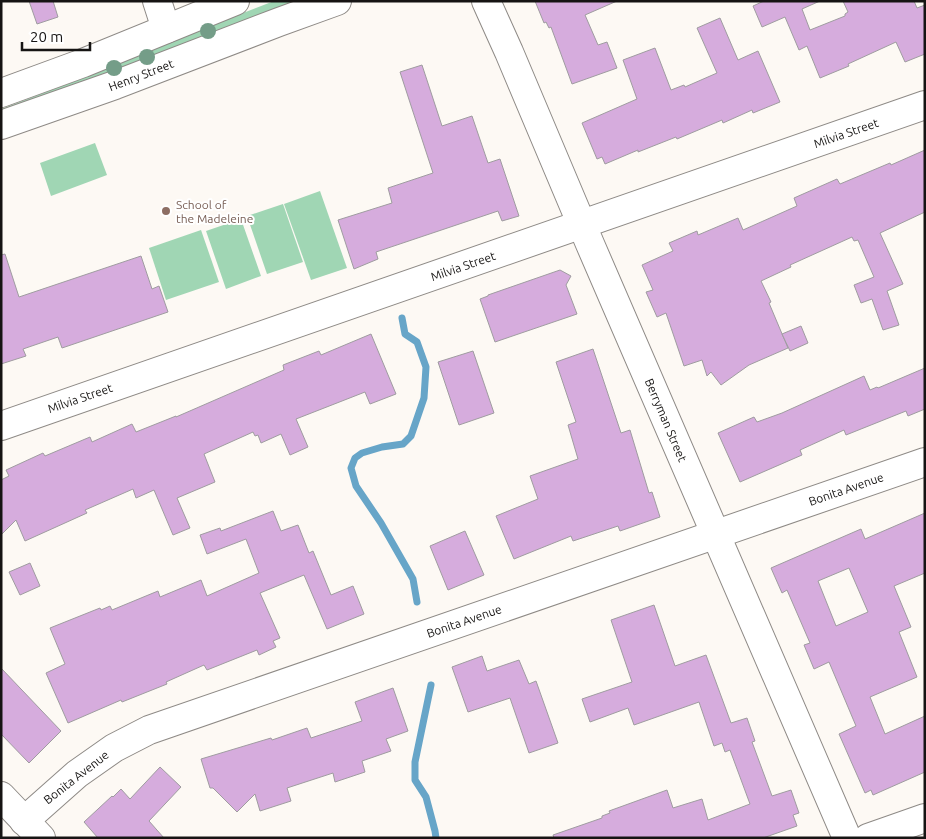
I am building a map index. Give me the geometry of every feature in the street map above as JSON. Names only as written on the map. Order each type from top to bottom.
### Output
[{"type":"street","points":[[157,1],[166,29]]},
{"type":"street","points":[[1,92],[83,63],[235,1]]},
{"type":"street","name":"Henry Street","points":[[1,125],[115,85],[337,1]]},
{"type":"street","name":"Berryman Street","points":[[486,1],[847,838]]},
{"type":"street","name":"Milvia Street","points":[[1,426],[925,106]]},
{"type":"street","name":"Bonita Avenue","points":[[32,829],[77,774],[114,748],[149,730],[925,462]]},
{"type":"street","points":[[1,796],[32,829]]},
{"type":"street","points":[[868,838],[925,818]]},
{"type":"green space","points":[[274,1],[306,1],[1,114],[1,109],[112,67],[157,46]]},
{"type":"green space","points":[[95,143],[107,175],[51,196],[40,163]]},
{"type":"green space","points":[[320,191],[347,268],[311,280],[284,204]]},
{"type":"green space","points":[[283,204],[303,262],[267,274],[247,216]]},
{"type":"green space","points":[[241,219],[261,276],[226,289],[206,231]]},
{"type":"green space","points":[[201,230],[219,282],[166,300],[149,248]]},
{"type":"building","points":[[29,1],[53,1],[58,17],[37,24]]},
{"type":"building","points":[[535,1],[617,1],[585,15],[598,45],[607,42],[617,68],[572,84],[551,27],[549,28],[546,22],[544,23]]},
{"type":"building","points":[[764,1],[820,1],[802,9],[810,30],[845,16],[848,12],[843,1],[914,1],[917,8],[925,5],[925,54],[905,62],[896,42],[848,64],[849,66],[820,78],[807,46],[799,50],[785,17],[762,27],[753,6]]},
{"type":"building","points":[[720,18],[738,60],[758,51],[780,102],[753,113],[752,110],[723,123],[722,120],[677,139],[676,137],[638,152],[638,150],[605,164],[602,157],[597,159],[582,123],[637,99],[623,60],[655,48],[671,90],[684,85],[685,87],[717,73],[697,28]]},
{"type":"building","points":[[422,65],[442,126],[472,116],[488,163],[500,159],[519,216],[502,221],[498,211],[376,252],[378,259],[354,269],[338,220],[392,203],[388,188],[433,173],[400,72]]},
{"type":"building","points":[[925,150],[925,212],[880,233],[903,284],[887,291],[899,325],[883,330],[872,299],[861,303],[854,285],[874,277],[858,240],[854,241],[852,237],[790,265],[791,267],[761,281],[788,348],[749,365],[721,385],[711,372],[707,376],[702,360],[684,366],[666,313],[657,317],[646,292],[653,290],[642,265],[673,251],[669,243],[697,231],[698,235],[738,218],[743,230],[797,206],[794,198],[837,179],[840,184]]},
{"type":"building","points":[[5,254],[19,297],[141,256],[152,289],[159,286],[168,312],[62,348],[58,337],[23,349],[26,356],[1,364],[1,255]]},
{"type":"building","points":[[560,270],[571,276],[566,285],[577,314],[495,342],[480,299]]},
{"type":"building","points":[[801,326],[808,343],[790,351],[782,334]]},
{"type":"building","points":[[371,334],[396,394],[370,404],[365,392],[296,419],[308,447],[290,455],[281,434],[261,443],[258,435],[255,436],[253,432],[204,454],[215,482],[177,498],[190,528],[173,535],[154,490],[136,498],[133,489],[85,510],[87,513],[25,541],[16,520],[1,535],[1,480],[9,476],[6,470],[43,453],[45,456],[90,437],[92,442],[132,424],[136,432],[176,417],[284,370],[283,365],[319,351],[321,355]]},
{"type":"building","points":[[593,349],[621,433],[630,430],[649,493],[652,492],[660,517],[620,531],[618,526],[573,541],[571,536],[514,559],[496,516],[538,499],[530,476],[578,459],[568,425],[576,422],[556,362]]},
{"type":"building","points":[[473,351],[494,413],[459,425],[438,362]]},
{"type":"building","points":[[925,368],[925,409],[908,416],[906,411],[846,435],[844,430],[800,450],[802,455],[740,482],[718,433],[754,417],[757,422],[782,413],[864,376],[870,390]]},
{"type":"building","points":[[273,511],[281,531],[298,525],[309,553],[313,551],[331,595],[353,586],[364,614],[327,629],[304,575],[260,593],[280,638],[273,641],[276,647],[259,655],[257,650],[207,670],[204,665],[166,682],[167,684],[122,702],[121,700],[68,723],[46,673],[65,664],[50,628],[100,608],[101,610],[110,606],[112,610],[158,591],[160,597],[201,580],[207,596],[259,573],[246,539],[207,554],[200,535],[220,528],[221,531]]},
{"type":"building","points":[[925,513],[925,573],[894,586],[911,627],[899,632],[917,677],[870,697],[885,734],[925,716],[925,772],[873,795],[871,790],[865,793],[839,734],[856,726],[829,662],[814,669],[804,645],[810,643],[787,590],[782,593],[771,568],[861,529],[865,539]],"holes":[[[849,568],[868,612],[836,626],[818,581]]]},
{"type":"building","points":[[465,531],[484,575],[448,590],[430,546]]},
{"type":"building","points":[[30,563],[40,586],[20,595],[9,572]]},
{"type":"building","points":[[654,605],[675,666],[706,655],[731,723],[747,718],[755,741],[752,742],[772,796],[791,790],[799,813],[793,815],[797,826],[763,838],[554,838],[553,835],[602,818],[602,816],[610,813],[609,811],[667,790],[673,808],[702,799],[708,820],[750,804],[730,750],[725,752],[722,743],[714,746],[699,702],[634,725],[628,708],[590,722],[582,699],[632,682],[611,620]]},
{"type":"building","points":[[482,656],[487,671],[519,660],[529,684],[536,681],[558,743],[529,753],[510,698],[468,712],[452,667]]},
{"type":"building","points":[[1,668],[61,731],[29,763],[1,734]]},
{"type":"building","points":[[393,688],[408,731],[386,739],[391,751],[362,761],[365,772],[335,782],[333,773],[287,788],[291,801],[260,811],[255,794],[237,812],[213,788],[210,788],[201,759],[271,738],[272,740],[307,728],[311,738],[362,721],[355,702]]},
{"type":"building","points":[[160,767],[181,787],[149,821],[164,838],[98,838],[84,822],[121,789],[130,799]]},
{"type":"waterway","points":[[402,318],[405,334],[417,342],[426,367],[424,398],[411,436],[403,444],[382,447],[362,453],[355,458],[351,468],[356,486],[381,523],[413,579],[417,602]]},
{"type":"waterway","points":[[431,685],[415,762],[415,780],[426,797],[436,838]]},
{"type":"place","name":"School of the Madeleine","points":[[166,211]]}]
